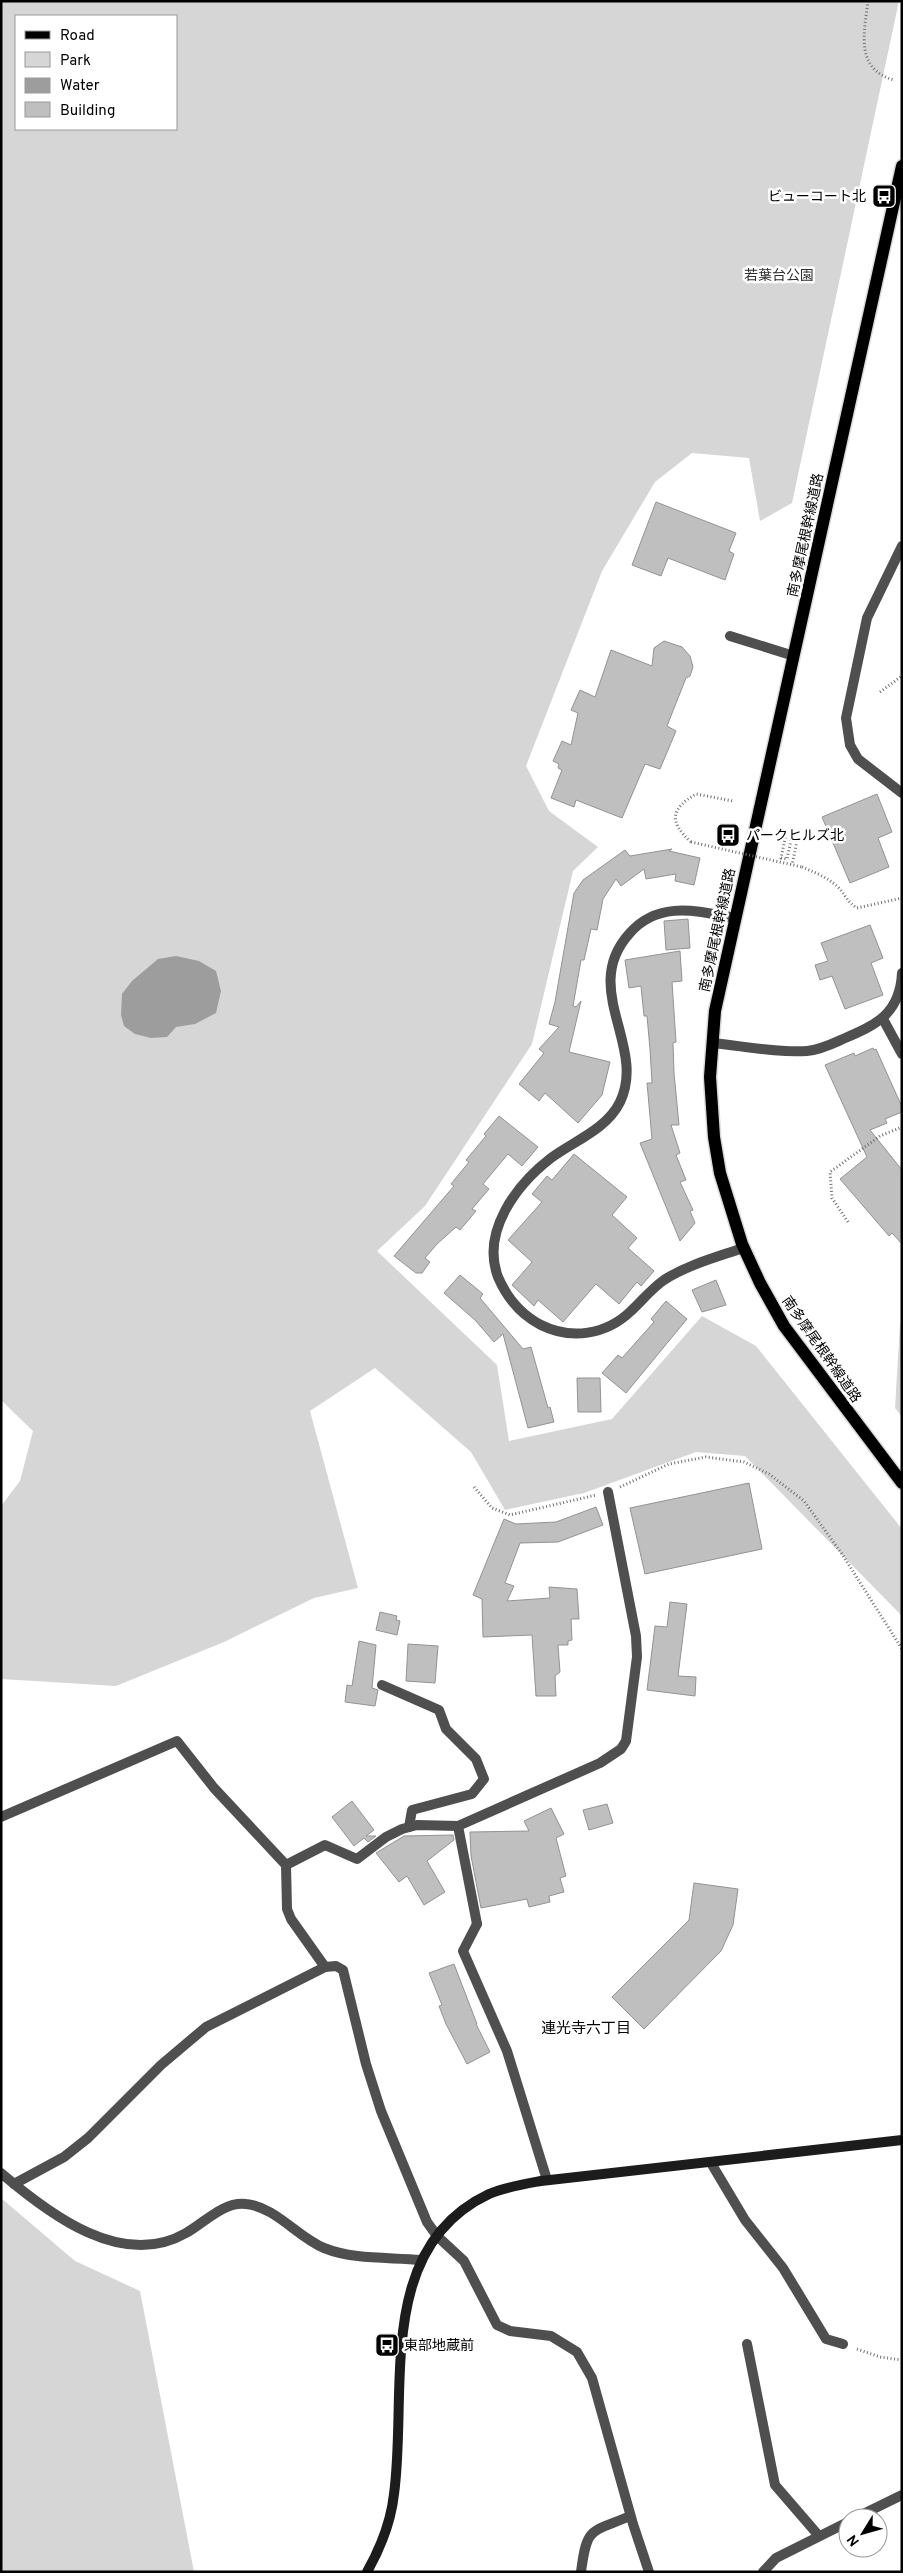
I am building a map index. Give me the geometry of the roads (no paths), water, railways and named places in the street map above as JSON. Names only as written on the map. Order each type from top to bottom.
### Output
[{"type":"main road","name":"南多摩尾根幹線道路","points":[[902,166],[715,1011],[710,1106],[720,1173],[743,1248],[760,1283],[784,1326],[902,1483]]},
{"type":"main road","points":[[367,2572],[379,2550],[394,2495],[399,2446],[401,2353],[407,2304],[422,2260],[437,2236],[461,2212],[492,2193],[547,2180],[902,2140]]},
{"type":"street","points":[[902,546],[867,618],[846,718],[850,745],[858,758],[902,793]]},
{"type":"street","points":[[730,636],[794,656]]},
{"type":"street","points":[[735,918],[687,909],[665,911],[645,920],[630,932],[618,947],[610,971],[610,991],[626,1066],[626,1083],[620,1102],[610,1118],[535,1171],[501,1215],[494,1240],[495,1267],[504,1292],[520,1311],[540,1325],[562,1332],[588,1334],[618,1321],[665,1280],[682,1270],[743,1248]]},
{"type":"street","points":[[712,1043],[809,1051],[822,1048],[883,1019],[894,1005],[901,986],[902,973]]},
{"type":"street","points":[[883,1019],[902,1054]]},
{"type":"street","points":[[286,1865],[325,1845],[357,1860],[386,1837],[409,1827],[417,1825],[458,1826],[600,1763],[621,1749],[626,1741],[637,1657],[636,1636],[608,1492]]},
{"type":"street","points":[[382,1685],[439,1710],[446,1729],[476,1759],[484,1779],[472,1794],[412,1810],[409,1827]]},
{"type":"street","points":[[1,1817],[178,1741],[214,1788],[286,1865],[287,1909],[291,1919],[325,1967]]},
{"type":"street","points":[[458,1826],[477,1924],[462,1951],[507,2051],[547,2180]]},
{"type":"street","points":[[14,2184],[64,2157],[88,2138],[166,2060],[206,2028],[325,1967],[336,1966],[343,1970],[366,2064],[381,2111],[427,2222],[437,2236],[464,2261],[497,2325],[510,2331],[551,2336],[577,2352],[592,2378],[630,2516],[649,2572]]},
{"type":"street","points":[[711,2163],[745,2220],[782,2268],[826,2339],[843,2344]]},
{"type":"street","points":[[1,2173],[49,2211],[75,2227],[128,2244],[146,2246],[170,2242],[232,2205],[245,2204],[259,2206],[276,2216],[301,2236],[324,2248],[349,2256],[422,2260]]},
{"type":"street","points":[[747,2344],[775,2486],[818,2536]]},
{"type":"street","points":[[876,2508],[902,2495]]},
{"type":"street","points":[[581,2572],[585,2542],[592,2532],[630,2516]]},
{"type":"street","points":[[763,2572],[776,2558],[838,2527]]},
{"type":"water","points":[[176,956],[199,961],[216,971],[221,991],[216,1013],[195,1024],[176,1027],[167,1037],[151,1038],[135,1034],[124,1026],[121,1015],[122,994],[132,981],[158,959]]},
{"type":"place","name":"ビューコート北","points":[[884,196]]},
{"type":"place","name":"パークヒルズ北","points":[[728,835]]},
{"type":"place","name":"東部地蔵前","points":[[387,2345]]},
{"type":"district","name":"連光寺六丁目","points":[[586,2028]]},
{"type":"park label","name":"若葉台公園","points":[[779,275]]}]
